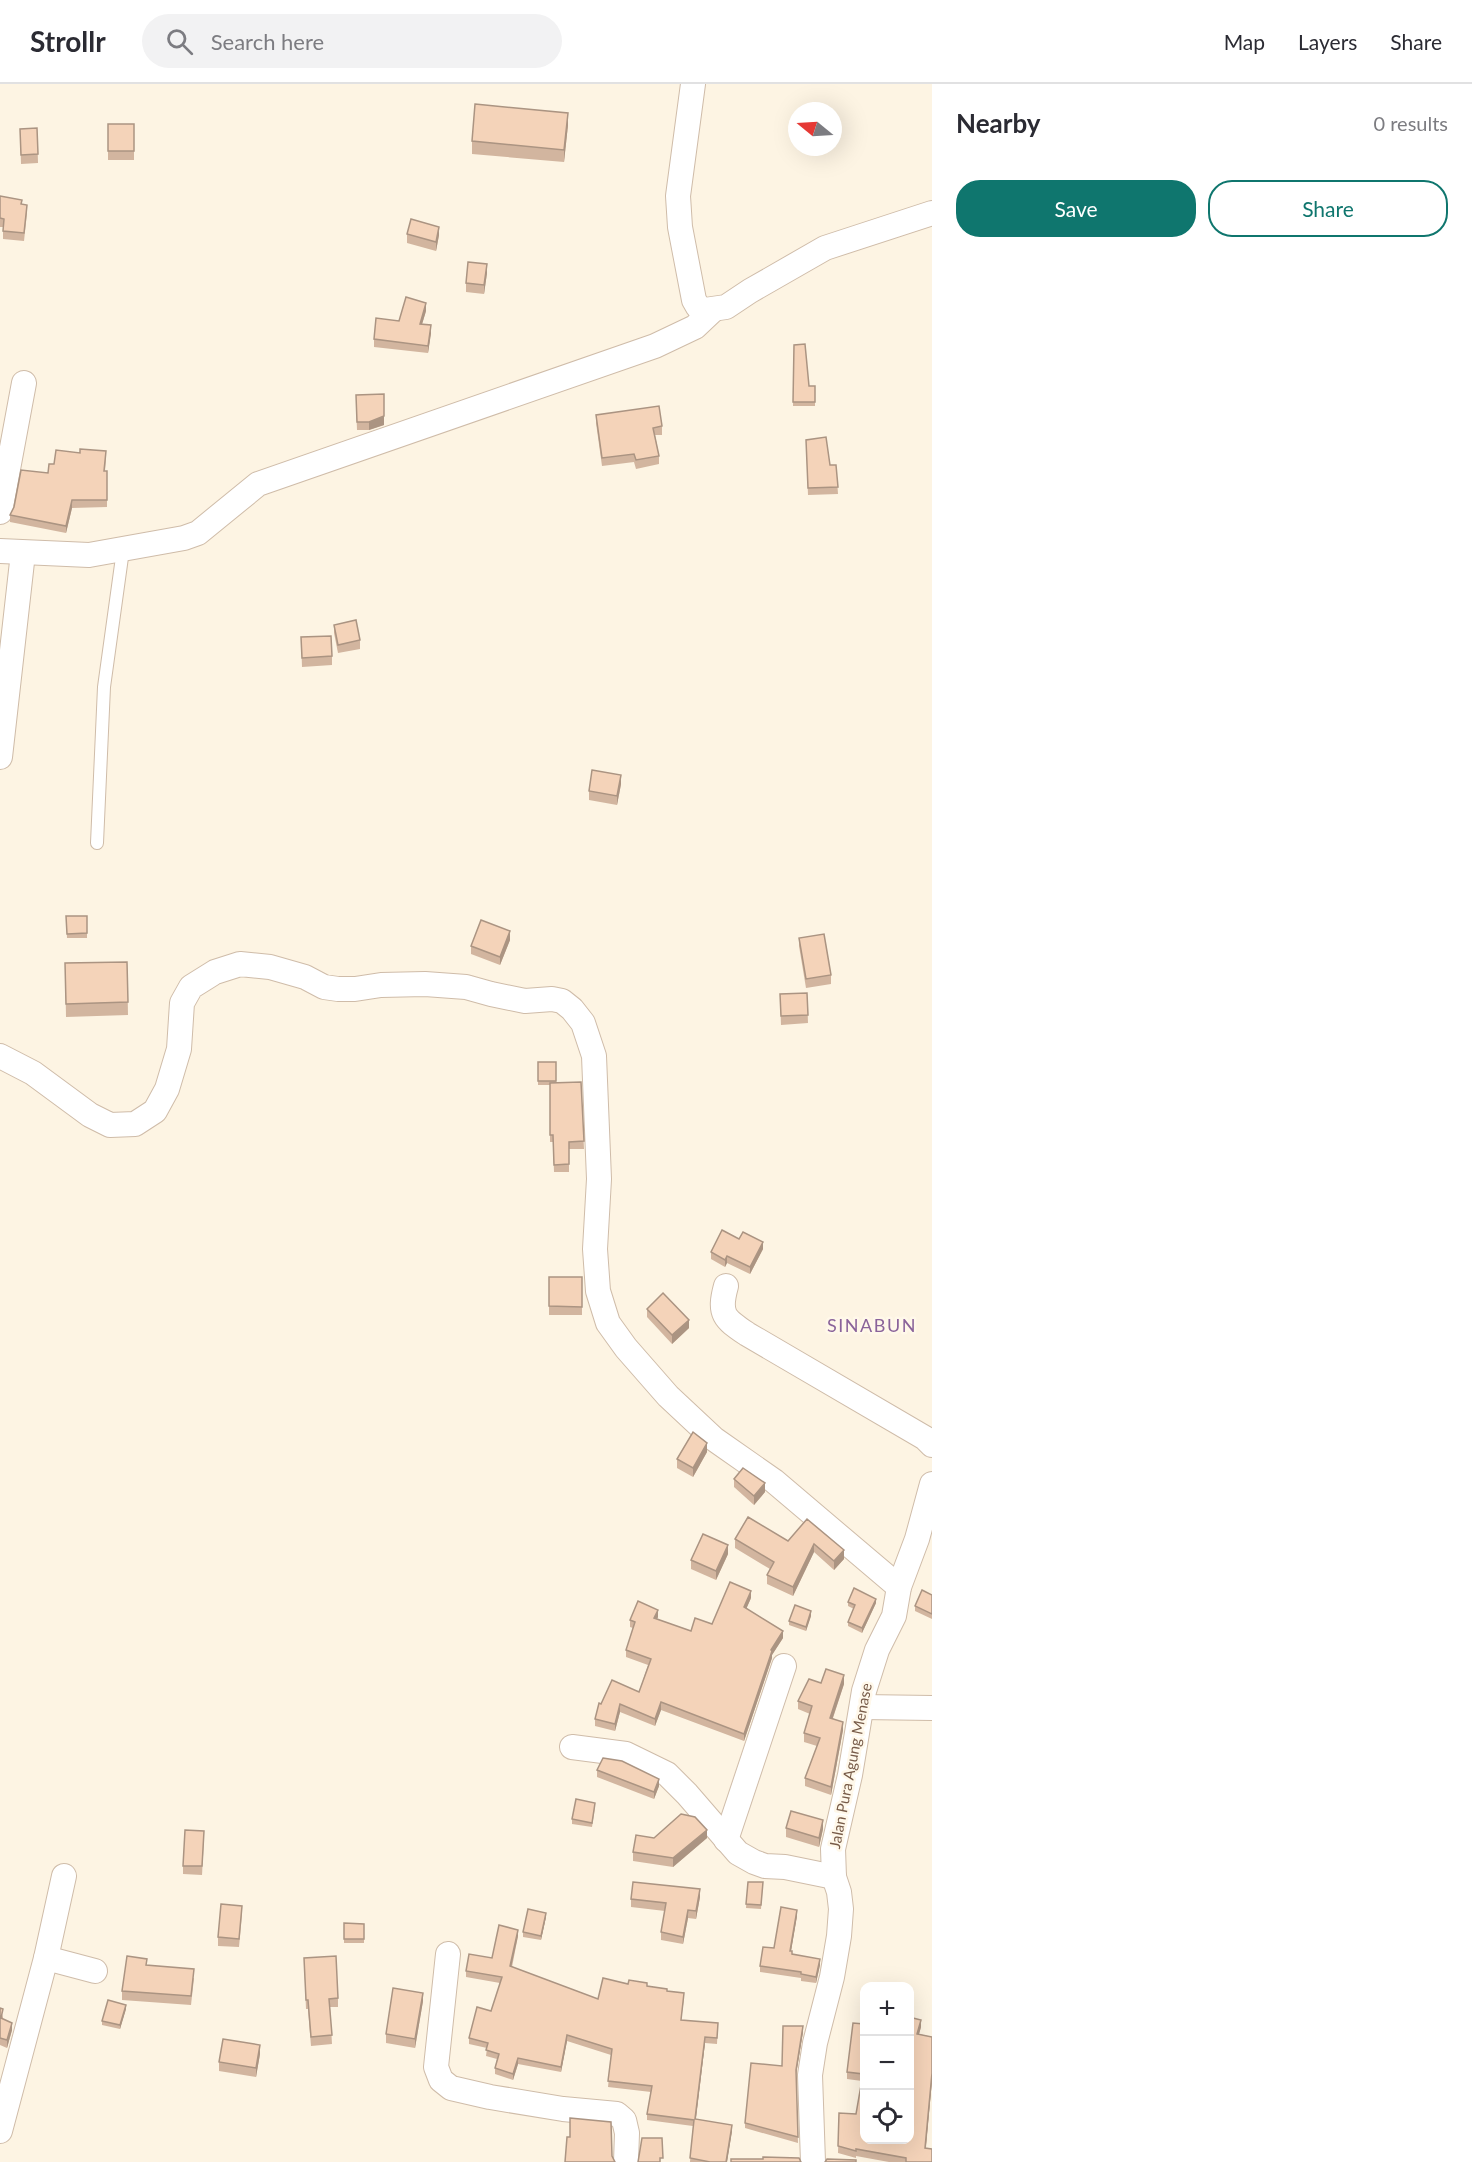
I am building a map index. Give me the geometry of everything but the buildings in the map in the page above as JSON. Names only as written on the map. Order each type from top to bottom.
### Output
[{"type":"street","points":[[693,84],[678,196],[680,227],[694,300],[698,307],[705,310],[726,307],[825,248],[932,213]]},
{"type":"street","points":[[0,758],[11,552],[89,555],[184,538],[198,533],[258,484],[655,346],[695,327],[713,310]]},
{"type":"street","points":[[0,512],[24,383]]},
{"type":"street","points":[[0,1056],[33,1073],[90,1115],[110,1125],[135,1124],[155,1111],[167,1089],[179,1049],[182,1003],[191,987],[215,972],[240,964],[270,967],[305,977],[324,987],[338,989],[425,984],[466,987],[525,1001],[552,999],[562,1001],[583,1023],[594,1056],[599,1179],[595,1250],[598,1291],[608,1323],[626,1348],[668,1396],[714,1439],[774,1481],[899,1587]]},
{"type":"street","points":[[726,1286],[723,1299],[727,1320],[925,1438],[932,1445]]},
{"type":"street","name":"Jalan Pura Agung Menase","points":[[813,2162],[810,2075],[815,2043],[832,1977],[841,1918],[840,1892],[834,1877],[833,1849],[844,1804],[864,1691],[877,1650],[894,1616],[899,1587],[932,1484]]},
{"type":"street","points":[[726,1839],[784,1666]]},
{"type":"street","points":[[862,1707],[932,1708]]},
{"type":"street","points":[[572,1747],[626,1754],[667,1774],[738,1853],[765,1866],[785,1867],[834,1877]]},
{"type":"street","points":[[0,2131],[46,1958],[64,1876]]},
{"type":"street","points":[[448,1954],[436,2067],[441,2080],[451,2088],[490,2097],[563,2109],[617,2114],[624,2120],[627,2133],[626,2162]]},
{"type":"street","points":[[46,1958],[95,1971]]},
{"type":"lane","points":[[97,843],[104,687],[123,550]]},
{"type":"district","name":"SINABUN","points":[[872,1326]]}]
